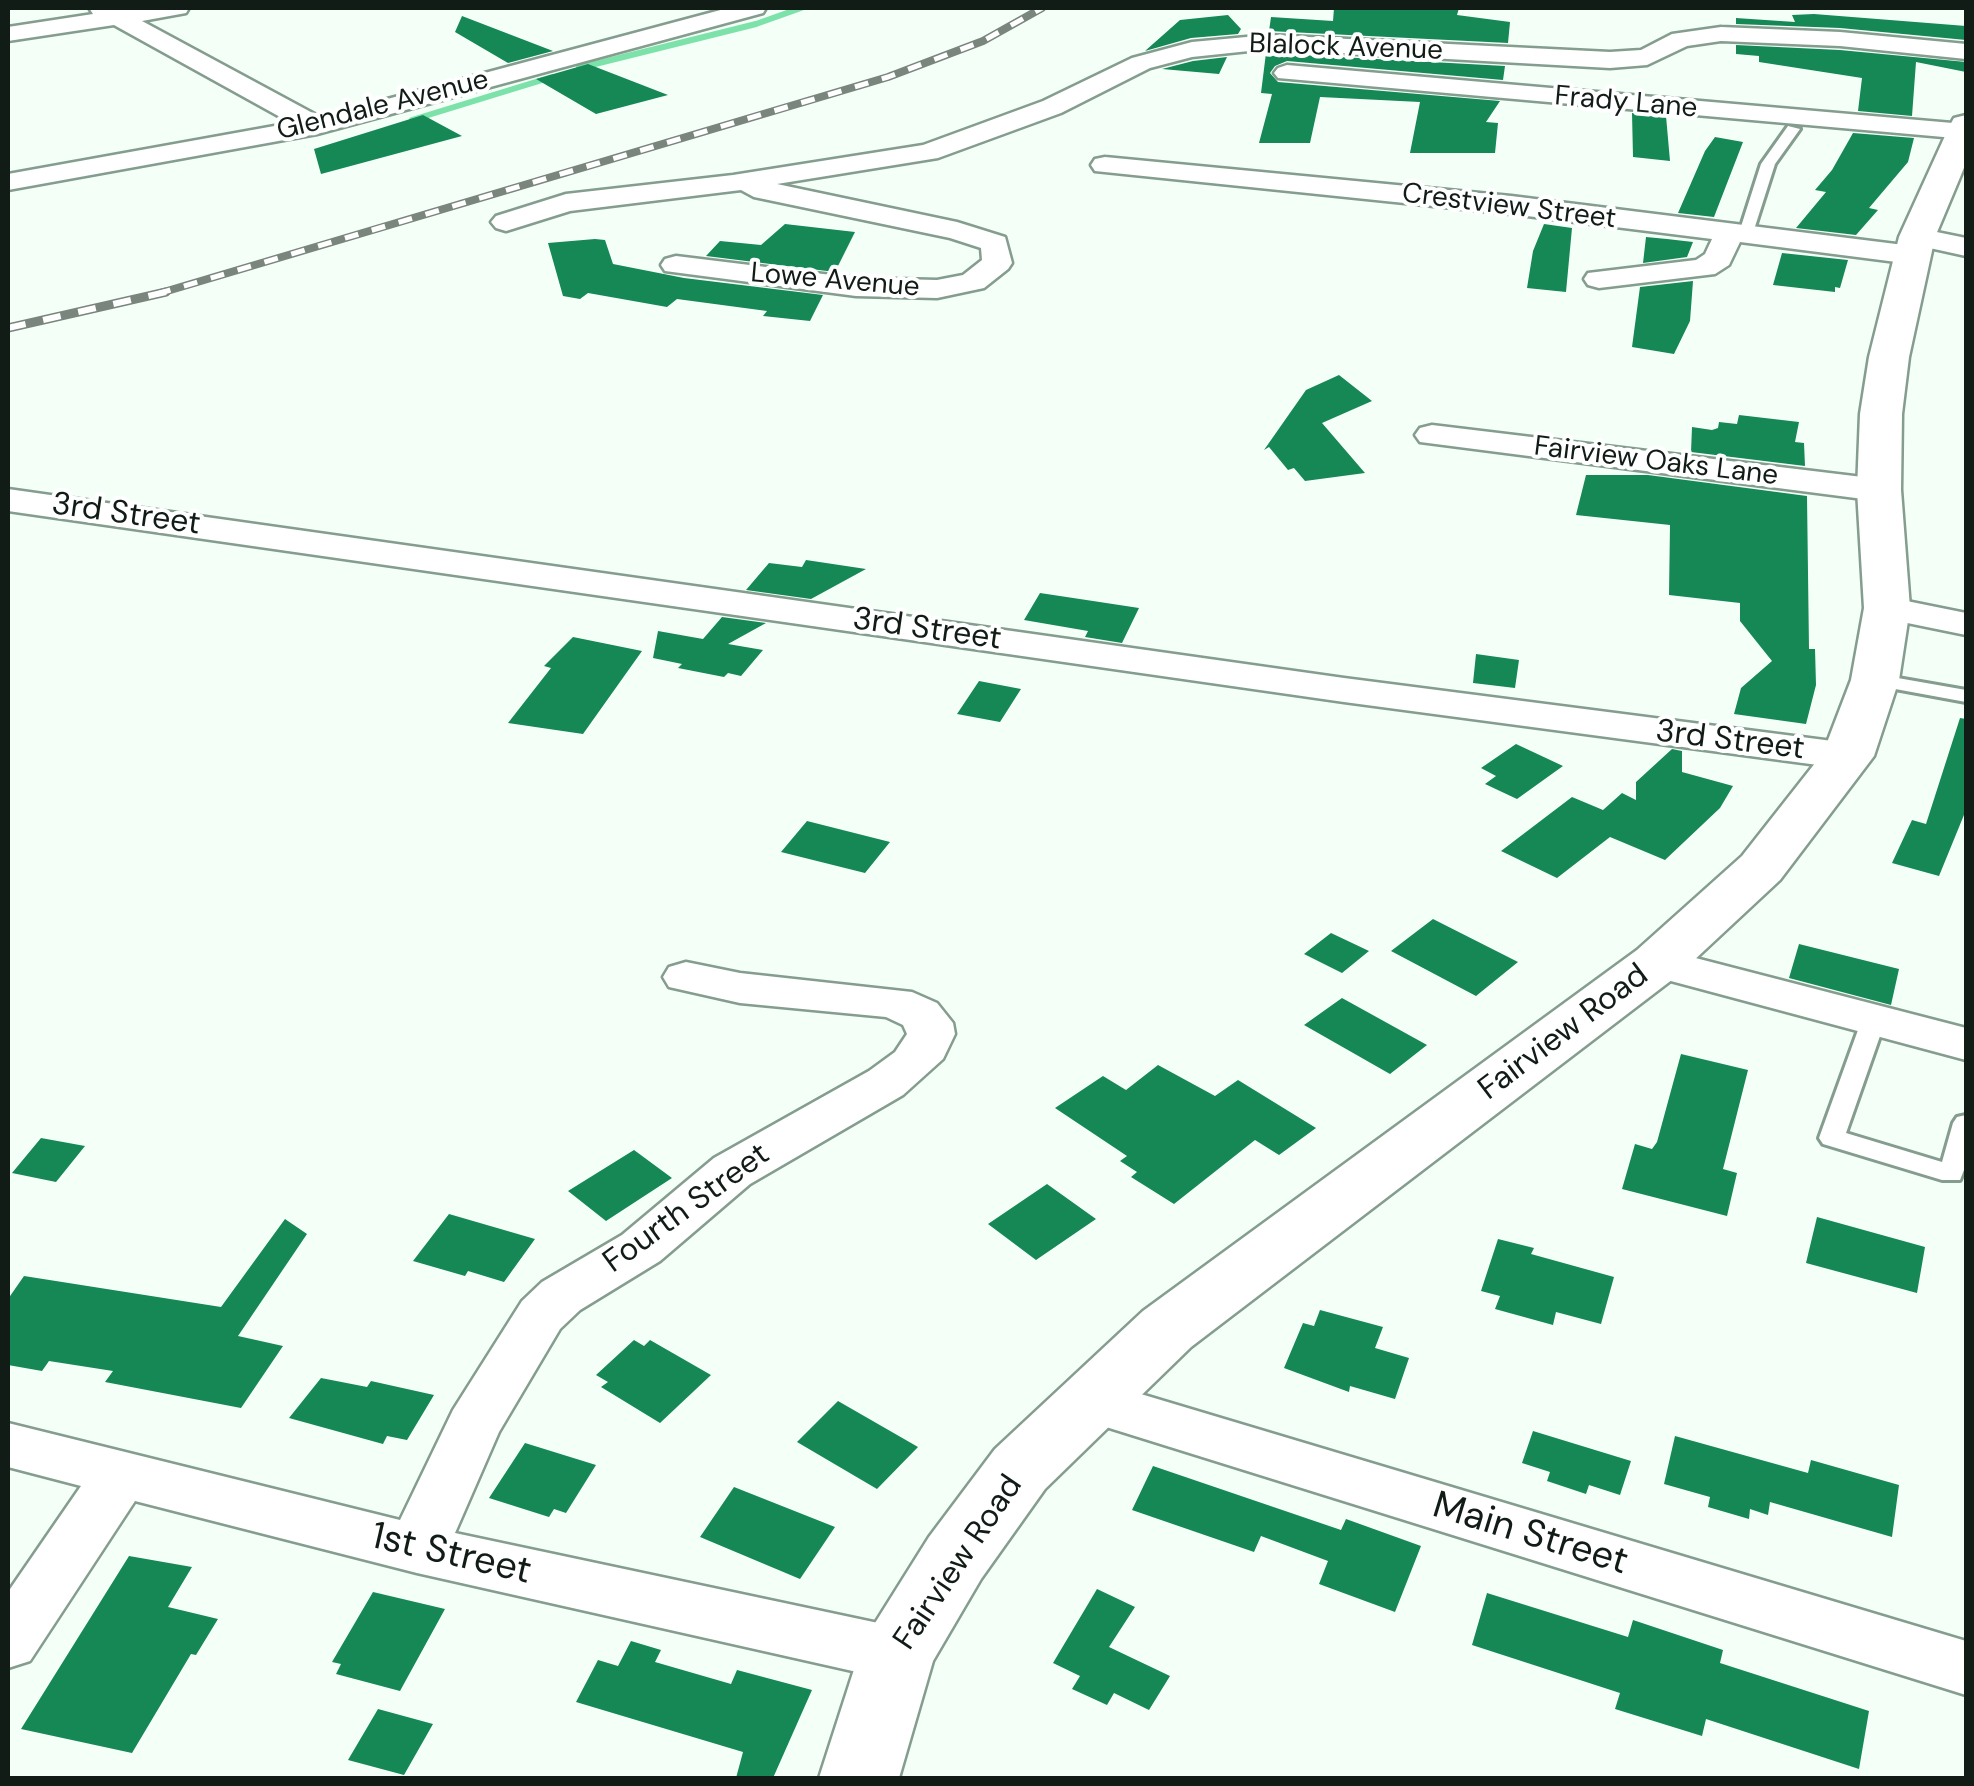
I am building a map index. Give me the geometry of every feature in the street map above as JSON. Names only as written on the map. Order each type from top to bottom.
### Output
[{"type":"main road","name":"Fairview Road","points":[[859,1778],[896,1654],[955,1558],[1020,1469],[1167,1329],[1657,963],[1761,868],[1848,756],[1874,680],[1887,608],[1879,490],[1889,357],[1932,246],[1965,129]]},
{"type":"street","points":[[8,34],[107,12],[177,8]]},
{"type":"street","name":"Glendale Avenue","points":[[8,182],[318,126],[754,8]]},
{"type":"street","points":[[107,12],[318,126]]},
{"type":"street","name":"Blalock Avenue","points":[[506,222],[566,203],[733,183],[928,152],[1052,107],[1141,63],[1192,50],[1268,42],[1610,60],[1647,57],[1681,39],[1721,34],[1840,39],[1966,52]]},
{"type":"street","name":"Frady Lane","points":[[1287,73],[1965,129]]},
{"type":"street","name":"Crestview Street","points":[[1106,165],[1511,205],[1737,235],[1932,246]]},
{"type":"street","name":"Lowe Avenue","points":[[676,264],[856,288],[937,289],[973,282],[997,264],[995,244],[957,231],[733,183]]},
{"type":"street","points":[[1599,279],[1704,268],[1737,235]]},
{"type":"street","name":"Fairview Oaks Lane","points":[[1432,435],[1879,490]]},
{"type":"street","name":"3rd Street","points":[[8,500],[1344,690],[1848,756]]},
{"type":"street","points":[[1887,608],[1966,624]]},
{"type":"street","points":[[1657,963],[1966,1044]]},
{"type":"street","name":"Fourth Street","points":[[418,1549],[473,1426],[541,1315],[572,1288],[615,1267],[641,1248],[732,1171],[899,1073],[926,1048],[931,1034],[929,1023],[920,1014],[895,1003],[740,988],[686,977]]},
{"type":"street","name":"Main Street","points":[[1094,1402],[1966,1668]]},
{"type":"street","name":"1st Street","points":[[8,1445],[418,1549],[896,1654]]},
{"type":"street","points":[[8,1642],[122,1473]]},
{"type":"lane","points":[[1737,235],[1768,164],[1793,130]]},
{"type":"lane","points":[[1874,680],[1966,696]]},
{"type":"lane","points":[[1874,1020],[1832,1138],[1952,1174],[1966,1123]]},
{"type":"building","points":[[1334,8],[1459,8],[1457,15],[1510,22],[1508,43],[1269,31],[1271,17],[1333,21]]},
{"type":"building","points":[[1228,15],[1241,29],[1238,34],[1191,38],[1145,51],[1180,20]]},
{"type":"building","points":[[1792,15],[1966,26],[1966,40],[1840,28],[1736,24],[1736,18],[1795,22]]},
{"type":"building","points":[[462,16],[553,51],[508,63],[455,32]]},
{"type":"building","points":[[1736,45],[1966,62],[1966,72],[1916,62],[1912,116],[1858,111],[1862,78],[1759,62],[1759,56],[1736,54]]},
{"type":"building","points":[[1266,53],[1505,66],[1503,80],[1287,61],[1270,73],[1278,82],[1500,101],[1486,122],[1498,123],[1495,153],[1410,153],[1420,102],[1320,97],[1310,143],[1259,143],[1272,94],[1261,93]]},
{"type":"building","points":[[1227,57],[1219,74],[1162,69],[1193,61]]},
{"type":"building","points":[[588,64],[668,95],[596,114],[536,79]]},
{"type":"building","points":[[1632,113],[1666,116],[1670,161],[1633,157]]},
{"type":"building","points":[[423,115],[462,136],[321,174],[314,149]]},
{"type":"building","points":[[1853,133],[1914,138],[1908,162],[1869,208],[1878,210],[1856,235],[1796,228],[1826,192],[1815,190],[1832,170]]},
{"type":"building","points":[[1715,137],[1743,142],[1714,217],[1678,213],[1705,151]]},
{"type":"building","points":[[785,224],[855,232],[835,272],[706,256],[720,241],[761,245]]},
{"type":"building","points":[[1544,224],[1572,228],[1566,292],[1527,288],[1533,251]]},
{"type":"building","points":[[1646,237],[1693,242],[1687,257],[1643,263]]},
{"type":"building","points":[[605,240],[613,264],[684,278],[823,295],[810,321],[677,299],[667,307],[588,293],[580,299],[563,296],[548,243]]},
{"type":"building","points":[[1782,253],[1848,260],[1840,288],[1835,287],[1835,292],[1773,285]]},
{"type":"building","points":[[1693,281],[1690,321],[1674,354],[1632,347],[1640,287]]},
{"type":"building","points":[[1339,375],[1372,401],[1322,423],[1365,473],[1305,481],[1294,468],[1288,470],[1269,447],[1264,450],[1306,390]]},
{"type":"building","points":[[1739,415],[1799,422],[1795,442],[1804,443],[1805,466],[1691,452],[1692,427],[1712,430],[1718,428],[1719,422],[1737,424]]},
{"type":"building","points":[[1586,475],[1648,475],[1807,496],[1809,649],[1815,649],[1816,685],[1806,724],[1734,714],[1741,688],[1772,661],[1740,621],[1740,603],[1669,595],[1670,525],[1576,515]]},
{"type":"building","points":[[806,560],[866,569],[811,599],[746,590],[769,563],[802,567]]},
{"type":"building","points":[[1040,593],[1139,608],[1122,643],[1085,637],[1088,631],[1024,620]]},
{"type":"building","points":[[722,617],[766,623],[728,644],[763,650],[741,676],[728,673],[724,677],[678,668],[682,664],[653,658],[658,631],[703,639]]},
{"type":"building","points":[[573,637],[642,651],[583,734],[508,723],[551,668],[544,666]]},
{"type":"building","points":[[1476,654],[1519,660],[1515,688],[1473,683]]},
{"type":"building","points":[[979,681],[1021,689],[1000,722],[957,714]]},
{"type":"building","points":[[1960,718],[1966,719],[1966,810],[1939,876],[1892,863],[1912,820],[1926,824]]},
{"type":"building","points":[[1516,744],[1563,766],[1517,799],[1485,784],[1496,776],[1481,768]]},
{"type":"building","points":[[1672,749],[1682,751],[1682,772],[1733,786],[1720,808],[1665,860],[1610,837],[1557,878],[1501,851],[1572,797],[1603,810],[1622,793],[1636,800],[1636,782]]},
{"type":"building","points":[[807,821],[890,842],[865,873],[781,852]]},
{"type":"building","points":[[1433,919],[1518,962],[1476,996],[1391,951]]},
{"type":"building","points":[[1331,933],[1369,951],[1342,973],[1304,954]]},
{"type":"building","points":[[1799,944],[1899,969],[1891,1005],[1789,978]]},
{"type":"building","points":[[1342,998],[1427,1045],[1390,1074],[1304,1025]]},
{"type":"building","points":[[1681,1054],[1748,1070],[1723,1169],[1737,1173],[1727,1216],[1622,1189],[1635,1144],[1652,1149],[1657,1142]]},
{"type":"building","points":[[1158,1065],[1215,1096],[1238,1080],[1316,1128],[1279,1155],[1255,1140],[1174,1204],[1131,1177],[1137,1172],[1120,1161],[1127,1156],[1055,1108],[1103,1076],[1126,1090]]},
{"type":"building","points":[[41,1138],[85,1146],[56,1182],[12,1173]]},
{"type":"building","points":[[634,1150],[672,1178],[606,1221],[568,1191]]},
{"type":"building","points":[[1047,1184],[1096,1219],[1036,1260],[988,1224]]},
{"type":"building","points":[[449,1214],[535,1239],[504,1282],[413,1261]]},
{"type":"building","points":[[1817,1217],[1925,1247],[1917,1293],[1806,1263]]},
{"type":"building","points":[[285,1219],[307,1234],[238,1336],[283,1346],[241,1408],[105,1382],[113,1371],[49,1361],[42,1371],[8,1365],[8,1299],[24,1276],[221,1307]]},
{"type":"building","points":[[1498,1239],[1534,1248],[1531,1254],[1614,1277],[1601,1324],[1556,1312],[1553,1325],[1495,1309],[1500,1296],[1481,1291]]},
{"type":"building","points":[[1320,1310],[1383,1327],[1375,1348],[1409,1358],[1395,1399],[1350,1386],[1349,1392],[1284,1368],[1303,1323],[1314,1326]]},
{"type":"building","points":[[634,1340],[644,1346],[650,1340],[711,1375],[660,1423],[601,1387],[608,1382],[596,1375]]},
{"type":"building","points":[[321,1378],[367,1387],[371,1381],[434,1395],[407,1440],[387,1436],[383,1444],[289,1418]]},
{"type":"building","points":[[838,1401],[918,1447],[877,1489],[797,1442]]},
{"type":"building","points":[[1533,1431],[1631,1461],[1620,1495],[1589,1485],[1586,1494],[1547,1481],[1550,1472],[1522,1463]]},
{"type":"building","points":[[1675,1436],[1808,1473],[1811,1460],[1899,1485],[1892,1537],[1770,1502],[1768,1515],[1750,1509],[1749,1519],[1708,1507],[1710,1497],[1664,1484]]},
{"type":"building","points":[[525,1443],[596,1465],[566,1513],[554,1509],[549,1517],[489,1498]]},
{"type":"building","points":[[1153,1466],[1341,1530],[1346,1519],[1421,1546],[1395,1612],[1319,1584],[1328,1561],[1261,1536],[1254,1552],[1132,1510]]},
{"type":"building","points":[[734,1487],[835,1527],[800,1579],[700,1537]]},
{"type":"building","points":[[129,1556],[192,1567],[168,1607],[218,1619],[196,1655],[191,1654],[132,1753],[21,1729]]},
{"type":"building","points":[[1097,1589],[1135,1607],[1109,1647],[1170,1676],[1149,1710],[1114,1693],[1107,1705],[1072,1689],[1080,1676],[1053,1663]]},
{"type":"building","points":[[373,1592],[445,1609],[400,1691],[336,1674],[341,1664],[332,1662]]},
{"type":"building","points":[[1487,1593],[1628,1637],[1633,1620],[1723,1650],[1720,1663],[1869,1711],[1859,1769],[1706,1719],[1702,1736],[1615,1709],[1620,1693],[1472,1645]]},
{"type":"building","points":[[631,1641],[661,1650],[655,1662],[731,1684],[737,1670],[812,1690],[773,1778],[736,1778],[743,1752],[576,1702],[598,1660],[618,1666]]},
{"type":"building","points":[[378,1709],[433,1724],[404,1775],[348,1760]]},
{"type":"waterway","points":[[579,68],[756,24],[801,8]]},
{"type":"waterway","points":[[412,120],[552,77]]},
{"type":"railway","points":[[157,294],[888,77],[983,41],[1042,8]]},
{"type":"railway","points":[[8,328],[166,292]]}]
